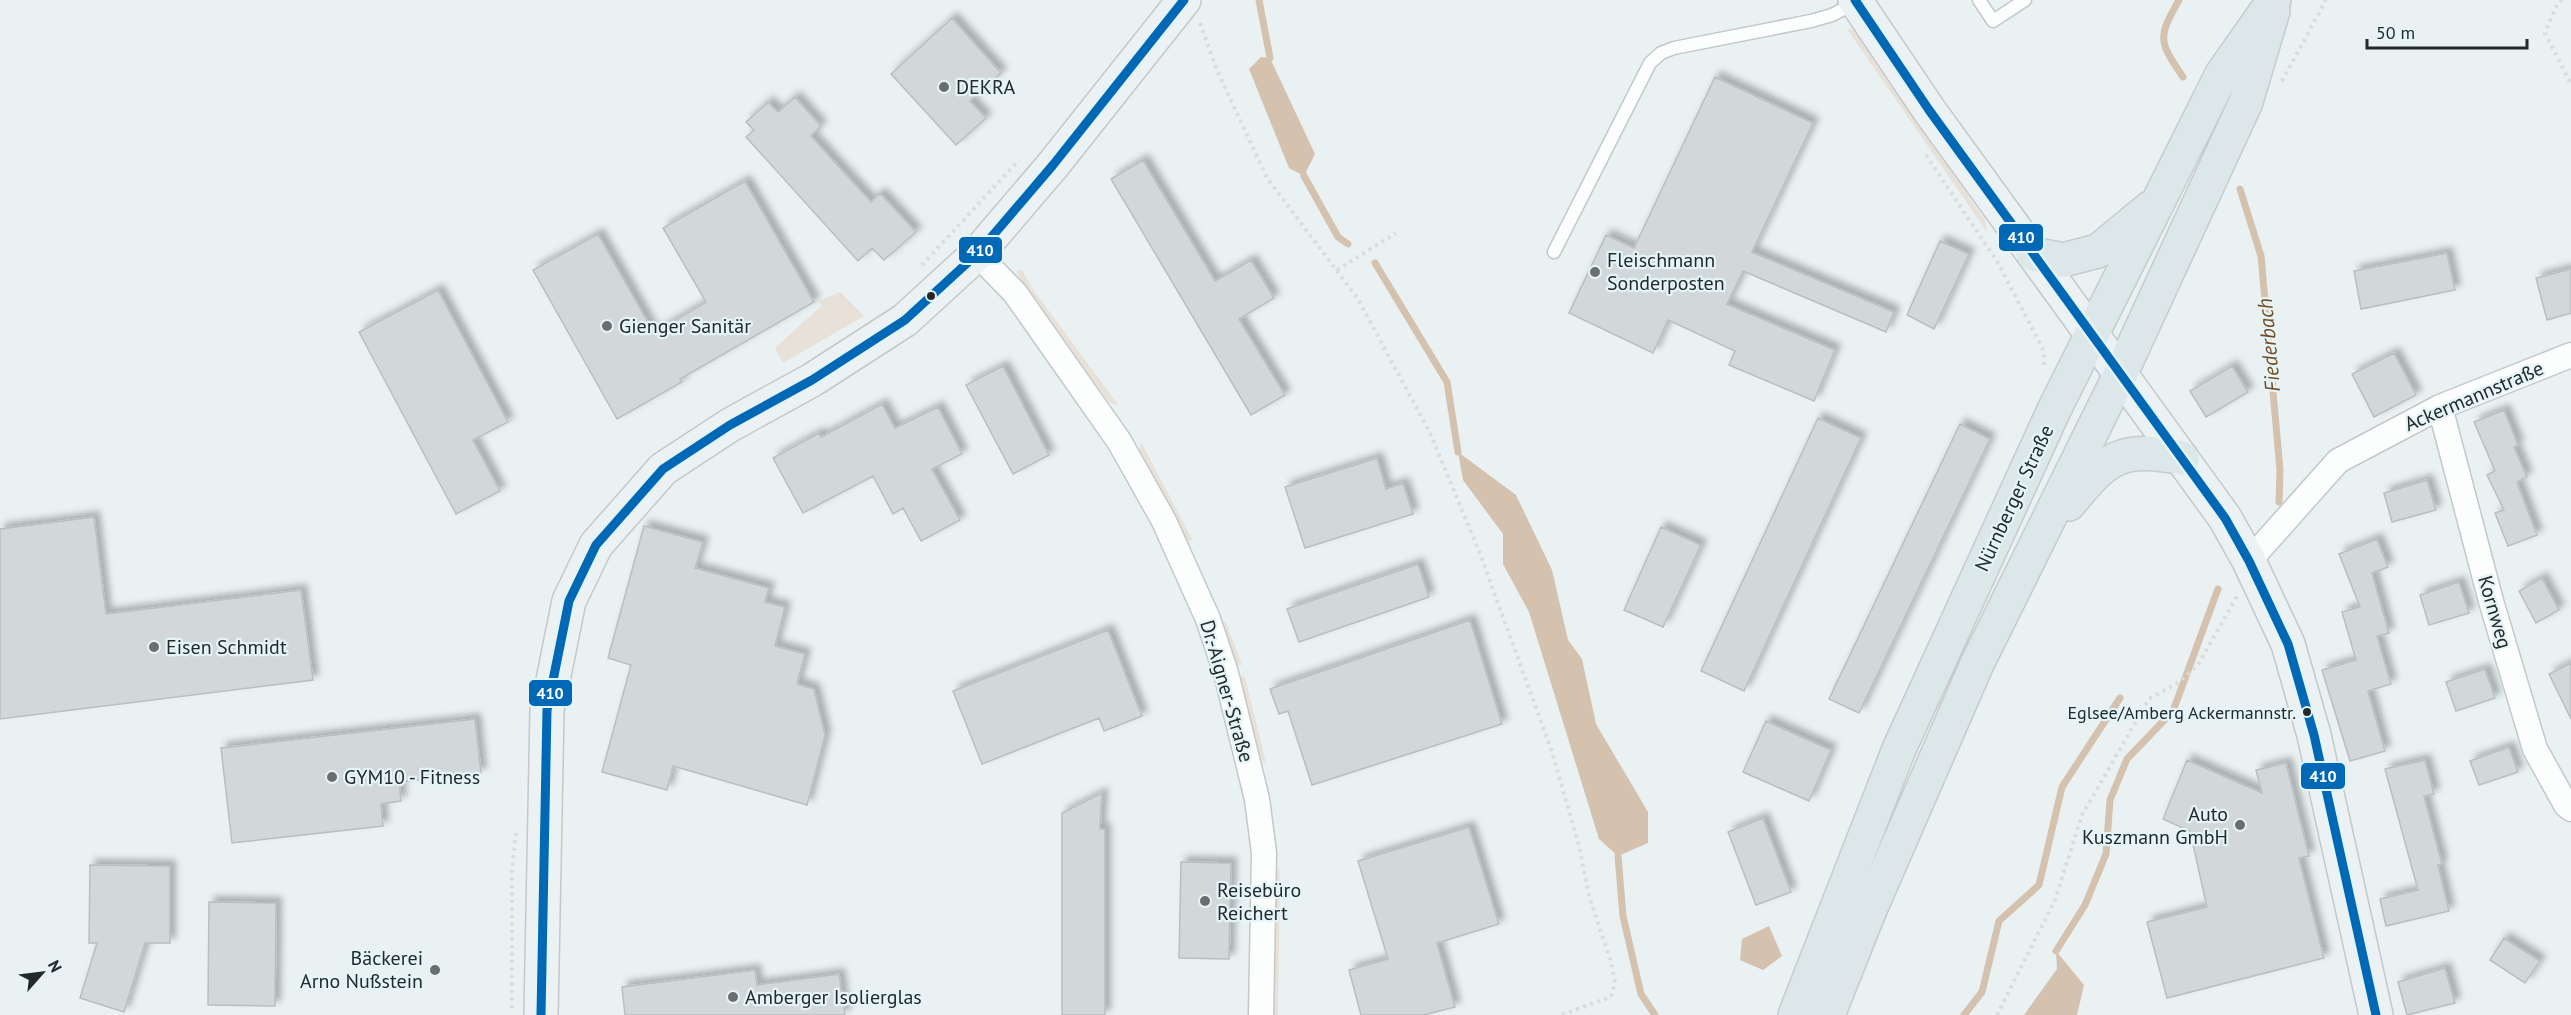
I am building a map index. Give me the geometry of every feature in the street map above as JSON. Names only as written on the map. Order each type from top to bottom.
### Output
[{"type":"main road","name":"Nürnberger Straße","points":[[1795,1015],[1899,749],[2049,421],[2222,74],[2275,0]]},
{"type":"main road","name":"Nürnberger Straße","points":[[1828,1015],[1922,788],[1977,664],[2121,374],[2246,102],[2261,58],[2275,0]]},
{"type":"main road","points":[[2033,254],[2063,260],[2098,251],[2162,196]]},
{"type":"main road","points":[[2025,564],[2087,482],[2108,461],[2138,453],[2155,453],[2182,458]]},
{"type":"street","points":[[1856,1],[1929,110],[2225,518],[2244,575],[2288,644],[2314,735],[2376,1015]]},
{"type":"street","points":[[541,1015],[547,710],[569,602],[596,545],[663,470],[730,425],[812,380],[905,320],[977,254],[1191,10]]},
{"type":"street","name":"Dr.-Aigner-Straße","points":[[977,254],[1015,292],[1119,441],[1164,521],[1208,619],[1226,673],[1258,810],[1264,853],[1261,1015]]},
{"type":"street","name":"Ackermannstraße","points":[[2244,575],[2338,461],[2440,407],[2571,355]]},
{"type":"street","name":"Kornweg","points":[[2440,407],[2491,601],[2535,749],[2565,805],[2571,809]]},
{"type":"lane","points":[[1979,0],[1993,21],[2025,0]]},
{"type":"lane","points":[[1554,252],[1650,63],[1660,53],[1674,48],[1811,21],[1832,15],[1856,1]]},
{"type":"path","points":[[2282,82],[2326,0]]},
{"type":"path","points":[[2562,0],[2558,2],[2545,33],[2571,84]]},
{"type":"path","points":[[1191,10],[1267,178],[1358,299],[1430,433],[1479,550],[1551,749],[1578,842],[1590,899],[1611,962],[1615,983],[1611,997],[1561,1015]]},
{"type":"path","points":[[916,272],[1027,152]]},
{"type":"path","points":[[1925,154],[1998,263],[2044,351],[2045,375]]},
{"type":"path","points":[[1336,270],[1396,234]]},
{"type":"path","points":[[2244,575],[2245,598]]},
{"type":"path","points":[[1997,1015],[2055,900],[2082,815],[2149,699],[2176,684],[2198,665],[2244,575]]},
{"type":"path","points":[[512,1015],[512,868],[517,822]]},
{"type":"shaded area","points":[[1847,29],[1854,30],[1985,220],[1987,232]]},
{"type":"shaded area","points":[[1261,57],[1270,58],[1315,154],[1304,176],[1289,168],[1249,69]]},
{"type":"shaded area","points":[[1022,270],[1032,288],[1119,406],[1109,402],[1026,289],[1016,271]]},
{"type":"shaded area","points":[[840,292],[864,316],[783,363],[775,348],[821,306],[819,301]]},
{"type":"shaded area","points":[[1141,442],[1193,541],[1187,540],[1139,451]]},
{"type":"shaded area","points":[[1458,452],[1516,495],[1552,570],[1568,640],[1582,659],[1596,724],[1648,812],[1648,843],[1618,856],[1599,839],[1529,612],[1503,564],[1503,534],[1463,480]]},
{"type":"shaded area","points":[[1226,622],[1242,665],[1235,665],[1221,623]]},
{"type":"shaded area","points":[[536,676],[541,683],[534,826],[527,832],[529,736]]},
{"type":"shaded area","points":[[1240,676],[1245,677],[1266,763],[1259,759]]},
{"type":"shaded area","points":[[1279,868],[1280,883],[1278,1015],[1272,1015],[1275,923],[1273,870]]},
{"type":"shaded area","points":[[1769,926],[1782,956],[1763,970],[1740,960],[1742,939]]},
{"type":"shaded area","points":[[2056,951],[2084,985],[2077,1015],[2024,1015],[2057,969]]},
{"type":"building","name":"DEKRA","points":[[952,18],[1001,73],[970,101],[986,118],[956,145],[891,74]]},
{"type":"building","points":[[1715,77],[1813,123],[1752,252],[1894,312],[1886,332],[1743,271],[1727,304],[1835,350],[1814,401],[1729,365],[1735,351],[1668,320],[1653,353],[1569,313],[1606,235],[1634,248]]},
{"type":"building","points":[[795,97],[821,126],[811,136],[871,202],[880,193],[916,232],[884,260],[872,248],[858,261],[746,137],[754,130],[746,122],[768,102],[778,112]]},
{"type":"building","points":[[1143,160],[1215,281],[1251,260],[1274,298],[1239,319],[1285,395],[1251,415],[1111,179]]},
{"type":"building","points":[[745,181],[814,302],[680,379],[682,382],[617,419],[533,270],[598,234],[654,333],[706,302],[663,228]]},
{"type":"building","points":[[1940,241],[1969,254],[1934,329],[1907,315]]},
{"type":"building","points":[[2447,253],[2455,290],[2361,309],[2354,271]]},
{"type":"building","points":[[2571,269],[2571,313],[2547,320],[2536,278]]},
{"type":"building","points":[[438,290],[508,422],[473,440],[500,491],[456,514],[359,332]]},
{"type":"building","points":[[2394,353],[2416,395],[2374,417],[2352,374]]},
{"type":"building","points":[[1003,366],[1049,455],[1013,474],[966,385]]},
{"type":"building","points":[[2232,366],[2248,392],[2206,417],[2190,391]]},
{"type":"building","points":[[882,404],[895,428],[938,407],[962,454],[932,469],[960,520],[921,541],[903,508],[893,514],[873,476],[803,513],[773,458],[819,433],[821,437]]},
{"type":"building","points":[[2504,410],[2518,445],[2514,447],[2527,477],[2517,482],[2537,535],[2508,546],[2495,513],[2504,510],[2487,475],[2495,471],[2474,422]]},
{"type":"building","points":[[1818,418],[1861,438],[1744,691],[1701,671]]},
{"type":"building","points":[[1960,424],[1990,439],[1859,713],[1829,699]]},
{"type":"building","points":[[1377,458],[1386,489],[1403,483],[1413,514],[1305,548],[1285,487]]},
{"type":"building","points":[[2427,480],[2436,510],[2392,522],[2384,493]]},
{"type":"building","name":"Eisen Schmidt","points":[[94,517],[106,614],[301,590],[313,680],[0,719],[0,529]]},
{"type":"building","points":[[644,526],[703,542],[695,568],[769,588],[765,602],[785,607],[775,646],[805,654],[797,684],[814,689],[825,735],[807,805],[673,766],[667,790],[602,772],[631,665],[608,658]]},
{"type":"building","points":[[1661,527],[1701,545],[1663,627],[1624,610]]},
{"type":"building","points":[[2377,539],[2388,567],[2372,573],[2389,633],[2377,636],[2391,684],[2368,691],[2385,751],[2350,761],[2322,670],[2356,660],[2342,612],[2360,607],[2339,554]]},
{"type":"building","points":[[1418,564],[1429,597],[1299,642],[1287,609]]},
{"type":"building","points":[[2542,578],[2559,610],[2536,623],[2519,591]]},
{"type":"building","points":[[2459,582],[2469,613],[2429,625],[2420,595]]},
{"type":"building","points":[[1470,620],[1502,724],[1312,785],[1288,711],[1279,714],[1270,689]]},
{"type":"building","points":[[1108,630],[1142,716],[1104,731],[1099,718],[982,764],[953,691]]},
{"type":"building","points":[[2571,663],[2571,719],[2549,674]]},
{"type":"building","points":[[2485,669],[2495,698],[2456,711],[2446,682]]},
{"type":"building","name":"GYM10 - Fitness","points":[[475,719],[481,773],[399,782],[401,801],[381,804],[383,826],[232,843],[221,748]]},
{"type":"building","points":[[1766,721],[1831,750],[1809,801],[1743,772]]},
{"type":"building","points":[[2509,747],[2518,772],[2479,785],[2470,761]]},
{"type":"building","points":[[2187,760],[2262,793],[2256,770],[2286,763],[2309,856],[2299,858],[2324,958],[2167,998],[2147,922],[2207,907],[2190,831],[2163,819]]},
{"type":"building","points":[[2425,760],[2434,794],[2424,796],[2442,864],[2438,865],[2449,911],[2386,926],[2380,899],[2418,890],[2385,769]]},
{"type":"building","points":[[1102,793],[1100,829],[1105,829],[1105,1015],[1062,1015],[1062,813]]},
{"type":"building","points":[[1763,818],[1791,892],[1756,905],[1728,832]]},
{"type":"building","points":[[1469,827],[1499,924],[1437,943],[1455,1007],[1424,1015],[1361,1015],[1349,970],[1388,959],[1358,861]]},
{"type":"building","points":[[1181,862],[1231,863],[1229,959],[1179,958]]},
{"type":"building","points":[[90,865],[170,866],[170,943],[145,943],[124,1012],[80,998],[97,943],[89,943]]},
{"type":"building","points":[[209,902],[276,903],[275,1006],[208,1005]]},
{"type":"building","points":[[2504,938],[2540,961],[2525,983],[2490,960]]},
{"type":"building","points":[[2445,968],[2455,1003],[2407,1015],[2398,982]]},
{"type":"building","name":"Amberger Isolierglas","points":[[755,970],[757,985],[839,974],[845,1015],[625,1015],[622,987]]},
{"type":"waterway","points":[[1259,0],[1270,58]]},
{"type":"waterway","name":"Fiederbach","points":[[2179,0],[2167,23],[2164,39],[2165,47],[2183,77]]},
{"type":"waterway","points":[[1304,176],[1338,237],[1348,244]]},
{"type":"waterway","name":"Fiederbach","points":[[2240,189],[2261,256],[2280,470],[2279,502]]},
{"type":"waterway","points":[[1375,263],[1447,382],[1458,452]]},
{"type":"waterway","name":"Fiederbach","points":[[2056,951],[2085,905],[2106,854],[2110,800],[2127,759],[2173,711],[2218,589]]},
{"type":"waterway","points":[[1964,1015],[1982,992],[1999,921],[2039,885],[2062,787],[2120,698]]},
{"type":"waterway","points":[[1618,856],[1623,916],[1641,994],[1655,1015]]},
{"type":"transit line","name":"410","points":[[541,1015],[547,710],[569,601],[596,545],[663,469],[730,425],[812,380],[905,320],[977,254],[1053,165],[1184,0]]},
{"type":"transit line","name":"410","points":[[1855,0],[1929,110],[2225,518],[2249,561],[2288,644],[2314,735],[2376,1015]]},
{"type":"place","name":"DEKRA","points":[[944,87]]},
{"type":"place","name":"Fleischmann Sonderposten","points":[[1595,272]]},
{"type":"place","name":"Gienger Sanitär","points":[[607,326]]},
{"type":"place","name":"Eisen Schmidt","points":[[154,647]]},
{"type":"place","name":"Eglsee/Amberg Ackermannstr.","points":[[2307,712]]},
{"type":"place","name":"GYM10 - Fitness","points":[[332,777]]},
{"type":"place","name":"Auto Kuszmann GmbH","points":[[2240,825]]},
{"type":"place","name":"Reisebüro Reichert","points":[[1205,901]]},
{"type":"place","name":"Bäckerei Arno Nußstein","points":[[435,970]]},
{"type":"place","name":"Amberger Isolierglas","points":[[733,997]]}]
